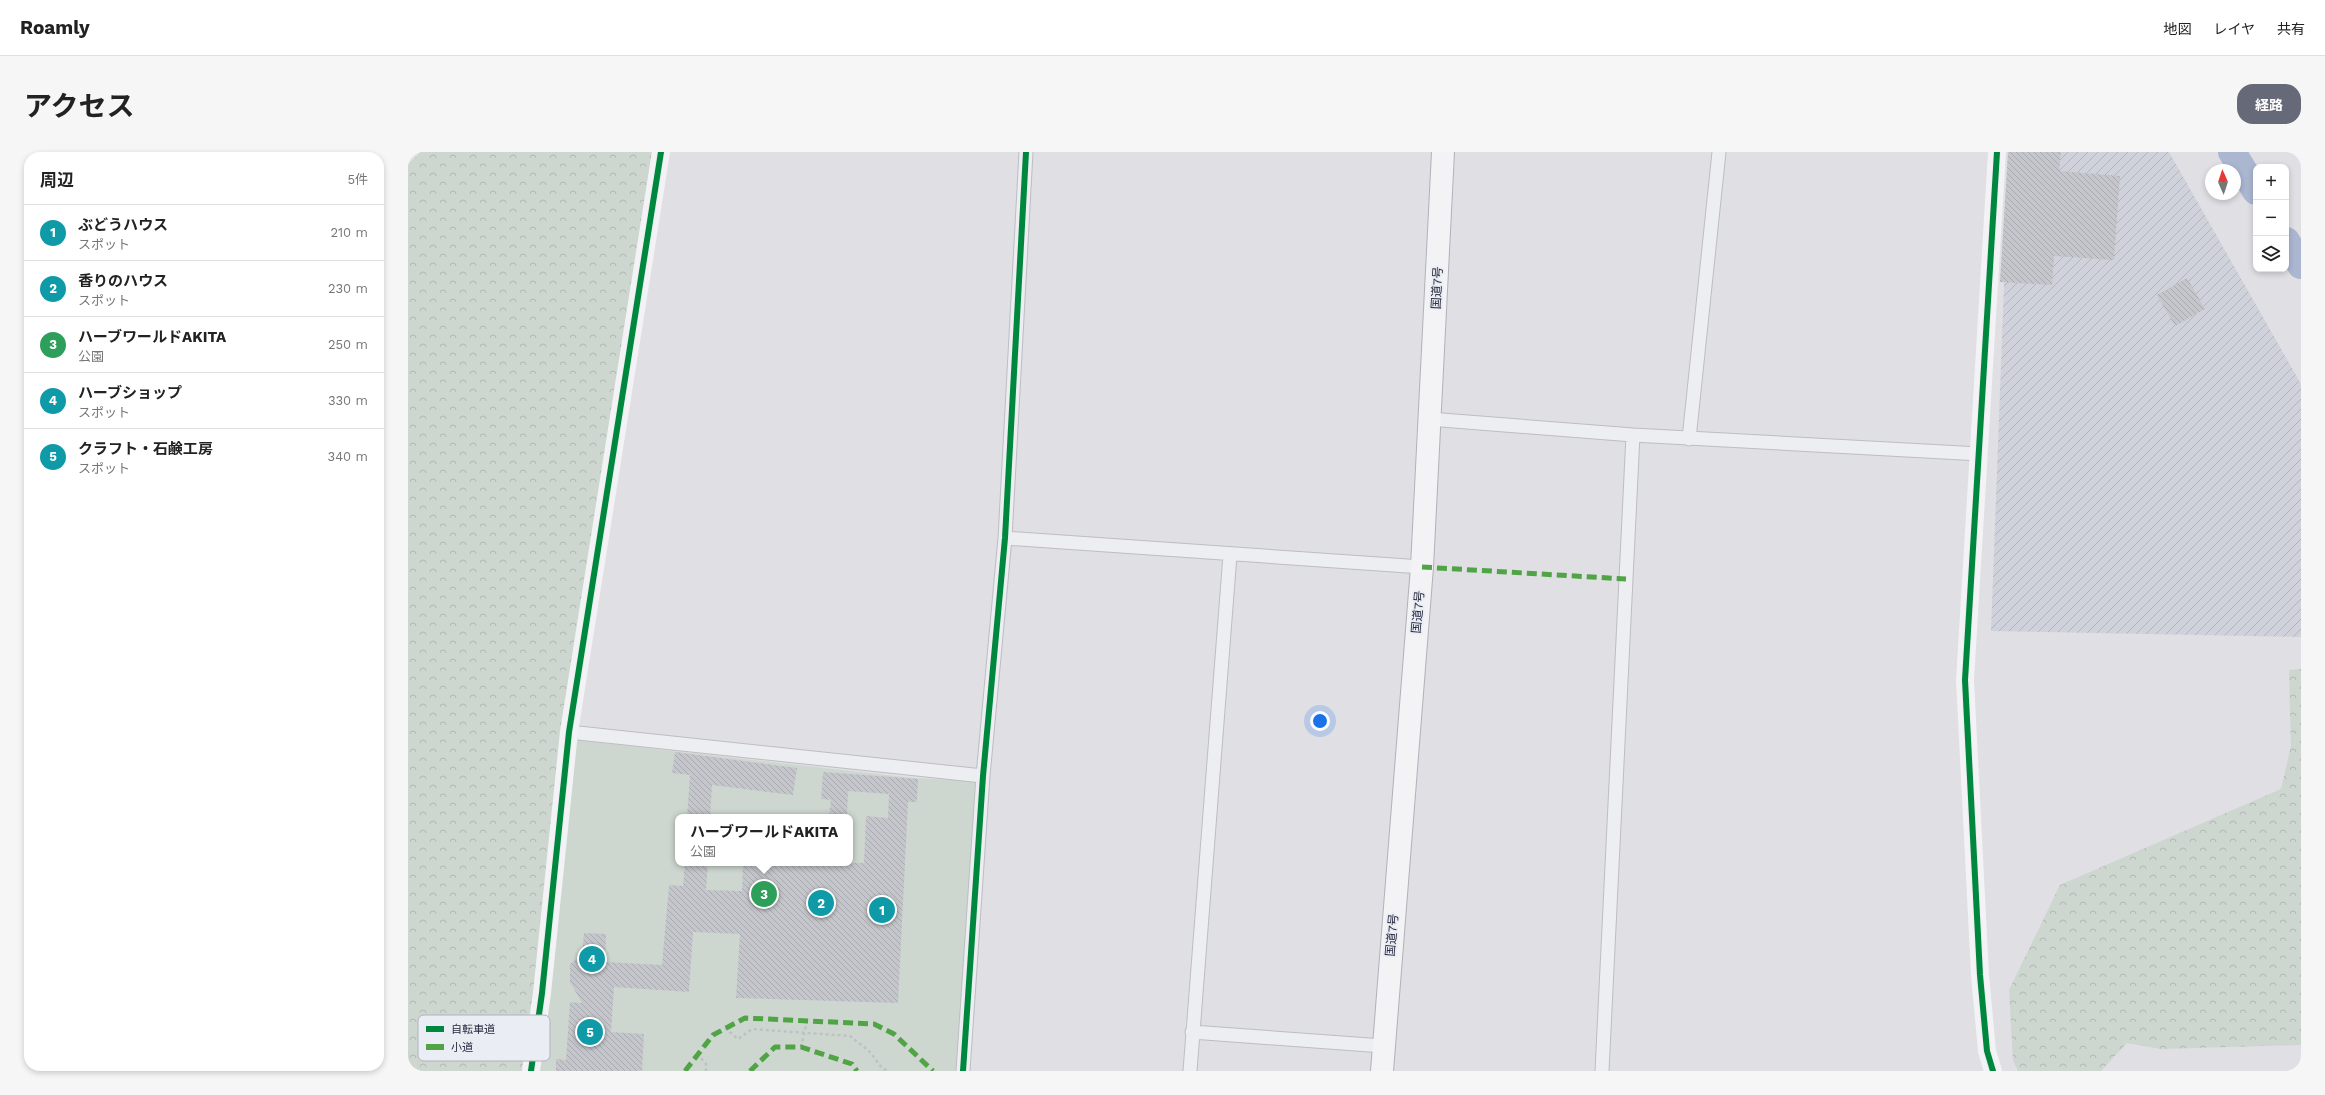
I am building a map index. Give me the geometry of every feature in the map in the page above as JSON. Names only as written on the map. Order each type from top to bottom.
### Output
[{"type":"highway","name":"国道7号","points":[[1382,1071],[1422,567],[1443,152]]},
{"type":"street","points":[[539,1015],[569,732],[661,152]]},
{"type":"street","points":[[963,1071],[982,776],[1005,538],[1026,152]]},
{"type":"street","points":[[1690,439],[1719,152]]},
{"type":"street","points":[[1993,1071],[1987,1051],[1980,975],[1965,680],[1998,152]]},
{"type":"street","points":[[1429,419],[1690,439],[1980,454]]},
{"type":"street","points":[[1602,1071],[1633,435]]},
{"type":"street","points":[[1005,538],[1230,555],[1422,567]]},
{"type":"street","points":[[1190,1071],[1230,555]]},
{"type":"street","points":[[569,732],[982,776]]},
{"type":"street","points":[[1192,1032],[1383,1046]]},
{"type":"street","points":[[531,1071],[532,1061]]},
{"type":"path","points":[[801,1047],[806,1033],[807,1021]]},
{"type":"path","points":[[726,1028],[738,1039],[752,1029],[850,1036],[869,1051],[882,1068],[888,1071]]},
{"type":"path","points":[[696,1054],[706,1064],[706,1071]]},
{"type":"shaded area","points":[[2009,152],[2169,152],[2301,384],[2301,637],[1991,631]]},
{"type":"green space","points":[[417,152],[652,152],[531,1015],[418,1015],[418,1061],[524,1061],[523,1071],[408,1071],[408,164],[419,154]]},
{"type":"green space","points":[[2301,669],[2301,1045],[2161,1049],[2127,1043],[2101,1071],[2018,1071],[2013,1060],[2009,990],[2060,885],[2281,789],[2291,746],[2289,670]]},
{"type":"green space","points":[[575,740],[913,778],[978,781],[958,1071],[538,1071],[539,1061],[550,1061],[550,1015],[544,1015]]},
{"type":"building","points":[[2008,152],[2061,152],[2059,171],[2120,176],[2114,260],[2054,256],[2052,285],[2000,282]]},
{"type":"building","points":[[2187,278],[2205,309],[2175,326],[2157,295]]},
{"type":"building","points":[[675,752],[797,768],[793,795],[712,785],[710,814],[687,814],[690,775],[672,773]]},
{"type":"building","points":[[823,772],[918,779],[917,802],[908,802],[898,1003],[736,998],[740,934],[693,932],[689,992],[614,987],[611,1032],[644,1034],[642,1071],[556,1071],[556,1059],[566,1060],[570,1002],[582,1003],[570,982],[570,964],[582,955],[584,933],[606,934],[605,962],[662,965],[669,885],[683,886],[685,866],[708,866],[706,890],[742,891],[743,866],[853,866],[853,863],[864,863],[866,816],[888,818],[889,794],[848,791],[847,814],[829,814],[831,800],[821,799]]},
{"type":"waterway","points":[[2232,152],[2253,186]]},
{"type":"waterway","points":[[2289,246],[2301,265]]},
{"type":"marked path","points":[[1422,567],[1626,579]]},
{"type":"marked path","points":[[685,1071],[713,1035],[745,1018],[874,1024],[894,1034],[933,1071]]},
{"type":"marked path","points":[[750,1071],[775,1047],[801,1047],[852,1064],[857,1071]]},
{"type":"cycle path","points":[[539,1015],[569,732],[661,152]]},
{"type":"cycle path","points":[[963,1071],[983,776],[1005,538],[1026,152]]},
{"type":"cycle path","points":[[1993,1071],[1987,1051],[1980,975],[1965,680],[1997,152]]},
{"type":"cycle path","points":[[531,1071],[532,1061]]},
{"type":"place","name":"ハーブワールドAKITA","points":[[764,894]]},
{"type":"place","name":"香りのハウス","points":[[821,903]]},
{"type":"place","name":"ぶどうハウス","points":[[882,910]]},
{"type":"place","name":"ハーブショップ","points":[[592,959]]},
{"type":"place","name":"クラフト・石鹸工房","points":[[590,1032]]}]
